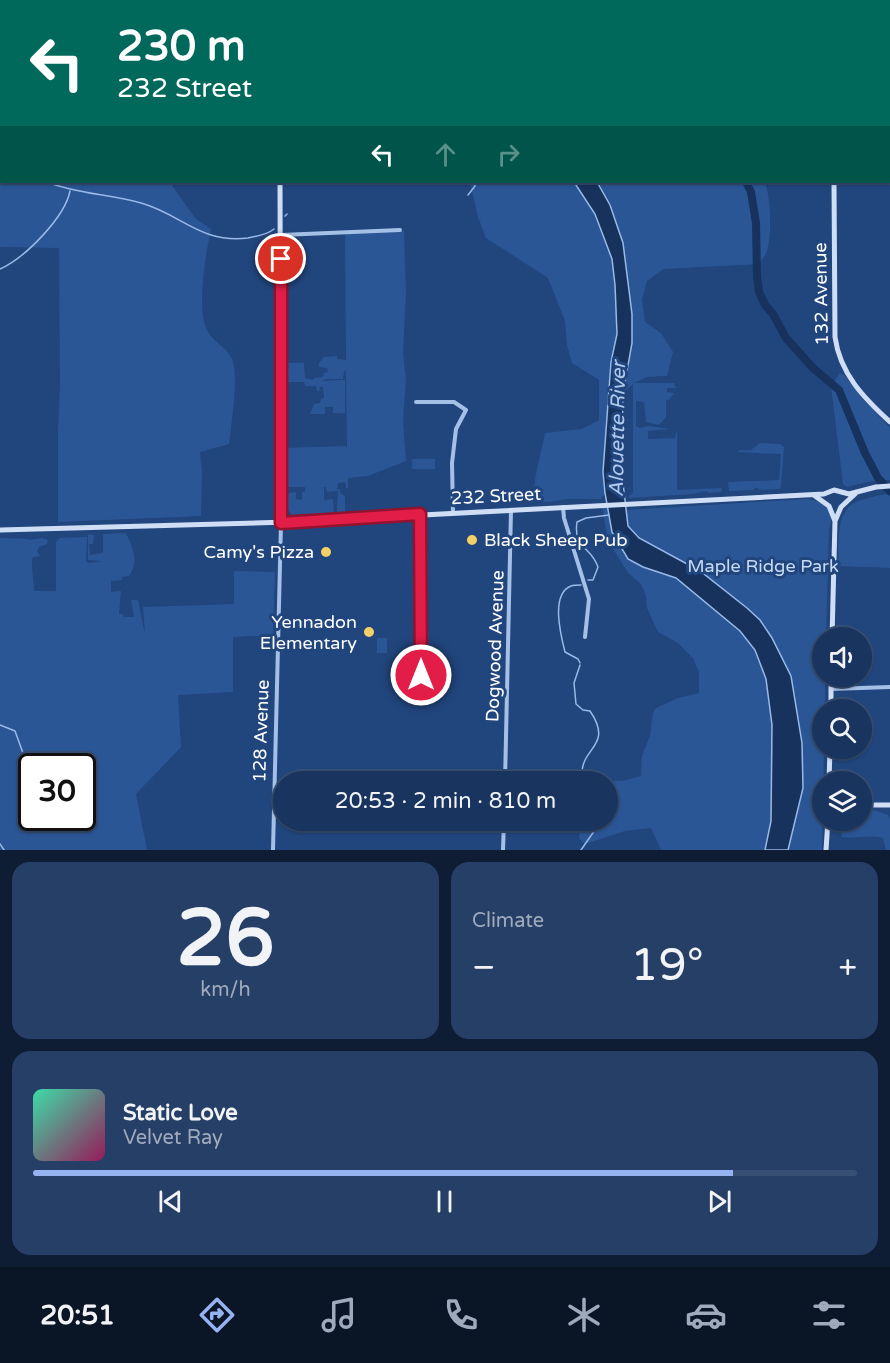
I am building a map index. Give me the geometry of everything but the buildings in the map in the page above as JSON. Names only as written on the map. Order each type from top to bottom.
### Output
[{"type":"main road","name":"128 Avenue","points":[[280,183],[281,523]]},
{"type":"main road","name":"132 Avenue","points":[[834,183],[837,354],[842,366],[862,394],[890,423]]},
{"type":"main road","points":[[835,521],[828,505],[828,493],[834,490],[857,493],[890,486]]},
{"type":"main road","points":[[832,627],[835,521],[843,504],[842,492]]},
{"type":"main road","name":"232 Street","points":[[0,530],[281,523],[828,493]]},
{"type":"main road","points":[[813,495],[835,508],[857,493]]},
{"type":"main road","points":[[831,689],[831,699]]},
{"type":"main road","points":[[872,805],[890,805]]},
{"type":"main road","points":[[826,850],[827,831]]},
{"type":"street","points":[[281,235],[400,230]]},
{"type":"street","points":[[416,402],[454,402],[466,410],[456,429],[453,513]]},
{"type":"street","points":[[563,507],[564,518],[589,599],[585,637]]},
{"type":"street","name":"Dogwood Avenue","points":[[505,771],[511,510]]},
{"type":"street","points":[[420,514],[421,698]]},
{"type":"street","name":"128 Avenue","points":[[273,850],[281,523]]},
{"type":"street","points":[[831,689],[890,687]]},
{"type":"street","points":[[503,850],[504,831]]},
{"type":"green space","points":[[0,183],[173,183],[173,187],[196,219],[211,229],[203,280],[202,308],[209,334],[226,350],[234,364],[235,386],[229,444],[200,452],[201,516],[58,522],[59,248],[0,247]]},
{"type":"green space","points":[[470,183],[575,183],[595,214],[612,259],[617,334],[611,362],[603,472],[605,493],[601,499],[567,499],[549,502],[534,500],[536,474],[545,433],[582,429],[599,420],[599,380],[572,363],[567,345],[565,321],[548,278],[486,238],[478,217]]},
{"type":"green space","points":[[598,183],[765,183],[770,207],[770,235],[766,253],[759,264],[663,269],[647,281],[642,300],[645,322],[661,333],[673,352],[667,376],[647,377],[634,383],[674,383],[676,388],[667,388],[667,392],[674,393],[669,400],[666,400],[666,417],[659,425],[646,422],[644,402],[636,401],[636,426],[670,429],[648,431],[648,439],[675,438],[677,430],[677,490],[722,488],[721,492],[706,491],[693,494],[629,498],[628,496],[633,493],[633,384],[623,393],[632,343],[632,314],[623,243],[610,205]]},
{"type":"green space","points":[[404,231],[406,292],[403,353],[406,378],[403,422],[406,461],[368,476],[348,478],[348,488],[345,482],[338,483],[337,489],[340,489],[340,493],[345,496],[345,512],[337,512],[338,491],[327,492],[324,487],[324,500],[333,499],[334,514],[292,515],[287,509],[287,493],[296,492],[296,499],[300,500],[305,487],[286,487],[284,448],[345,446],[347,448],[346,370],[343,379],[321,381],[345,380],[345,413],[333,413],[333,407],[325,407],[325,414],[310,414],[314,404],[320,403],[324,398],[323,387],[317,391],[316,386],[305,386],[304,382],[288,382],[288,363],[304,363],[305,378],[313,380],[323,377],[324,373],[328,372],[327,368],[319,367],[324,357],[337,356],[337,359],[346,360],[345,233]]},
{"type":"green space","points":[[840,373],[890,428],[890,480],[872,481],[847,487],[843,484],[831,386]]},
{"type":"green space","points":[[760,443],[780,444],[784,447],[781,487],[779,489],[754,488],[754,490],[729,491],[728,482],[779,480],[781,454],[737,452],[751,450]]},
{"type":"green space","points":[[412,459],[435,459],[435,469],[412,469]]},
{"type":"green space","points":[[886,494],[890,496],[890,568],[838,566],[839,529],[845,512],[858,501]]},
{"type":"green space","name":"Maple Ridge Park","points":[[806,499],[818,501],[829,512],[831,523],[826,627],[812,627],[812,687],[825,687],[825,699],[812,699],[812,759],[824,759],[824,771],[812,771],[812,831],[822,831],[822,850],[661,850],[651,828],[625,831],[585,844],[579,838],[579,831],[618,831],[618,781],[641,776],[642,756],[650,736],[653,713],[656,708],[678,698],[699,693],[699,672],[693,658],[678,643],[658,632],[647,608],[646,596],[641,584],[628,573],[608,541],[602,506],[608,506],[609,511]]},
{"type":"green space","points":[[126,533],[133,550],[134,565],[129,576],[122,577],[122,580],[111,581],[111,592],[121,591],[119,614],[123,614],[124,620],[124,617],[134,617],[131,600],[138,600],[145,634],[143,607],[234,604],[234,571],[275,572],[273,635],[233,637],[233,692],[178,695],[181,747],[136,794],[147,850],[0,850],[0,538],[48,540],[47,544],[39,547],[37,551],[40,556],[33,557],[34,591],[56,591],[56,542],[60,538],[87,537],[86,561],[89,563],[103,561],[88,560],[88,534],[94,535],[93,544],[89,544],[90,555],[103,553],[103,534]]},
{"type":"green space","points":[[377,638],[387,638],[387,653],[377,653]]},
{"type":"green space","points":[[872,810],[888,815],[890,819],[890,850],[886,850],[883,838],[841,837],[842,831],[872,831]]},
{"type":"water","name":"Alouette River","points":[[575,183],[598,183],[610,205],[623,243],[632,314],[632,343],[623,393],[622,445],[623,483],[628,526],[639,538],[700,571],[747,608],[760,620],[772,638],[791,676],[802,743],[803,788],[788,850],[765,850],[771,821],[772,725],[766,679],[755,650],[740,631],[676,578],[643,567],[628,559],[612,532],[603,472],[611,362],[617,334],[615,285],[612,259],[595,214]]},
{"type":"waterway","points":[[50,183],[141,203],[217,237],[248,238],[274,229]]},
{"type":"waterway","points":[[468,195],[475,186],[474,183]]},
{"type":"waterway","points":[[746,183],[751,192],[756,223],[759,292],[765,305],[773,314],[786,338],[813,368],[839,390],[865,453],[878,478],[890,491]]},
{"type":"waterway","points":[[0,269],[21,256],[42,236],[60,213],[70,191]]},
{"type":"waterway","points":[[588,580],[593,580],[598,567],[580,543],[576,531],[577,522],[586,518],[609,515]]},
{"type":"waterway","points":[[580,663],[578,659],[565,652],[561,636],[559,606],[565,590],[571,586],[581,585]]},
{"type":"waterway","points":[[580,665],[574,683],[576,704],[583,710],[590,711],[599,733],[597,741],[584,761],[582,771]]},
{"type":"waterway","points":[[0,725],[15,731],[23,753]]},
{"type":"waterway","points":[[581,850],[594,831]]},
{"type":"waterway","points":[[0,844],[4,850]]},
{"type":"place","name":"Black Sheep Pub","points":[[472,540]]},
{"type":"place","name":"Camy's Pizza","points":[[326,552]]},
{"type":"place","name":"Yennadon Elementary","points":[[369,632]]},
{"type":"route","points":[[281,259],[281,523],[420,514],[421,675]]}]
